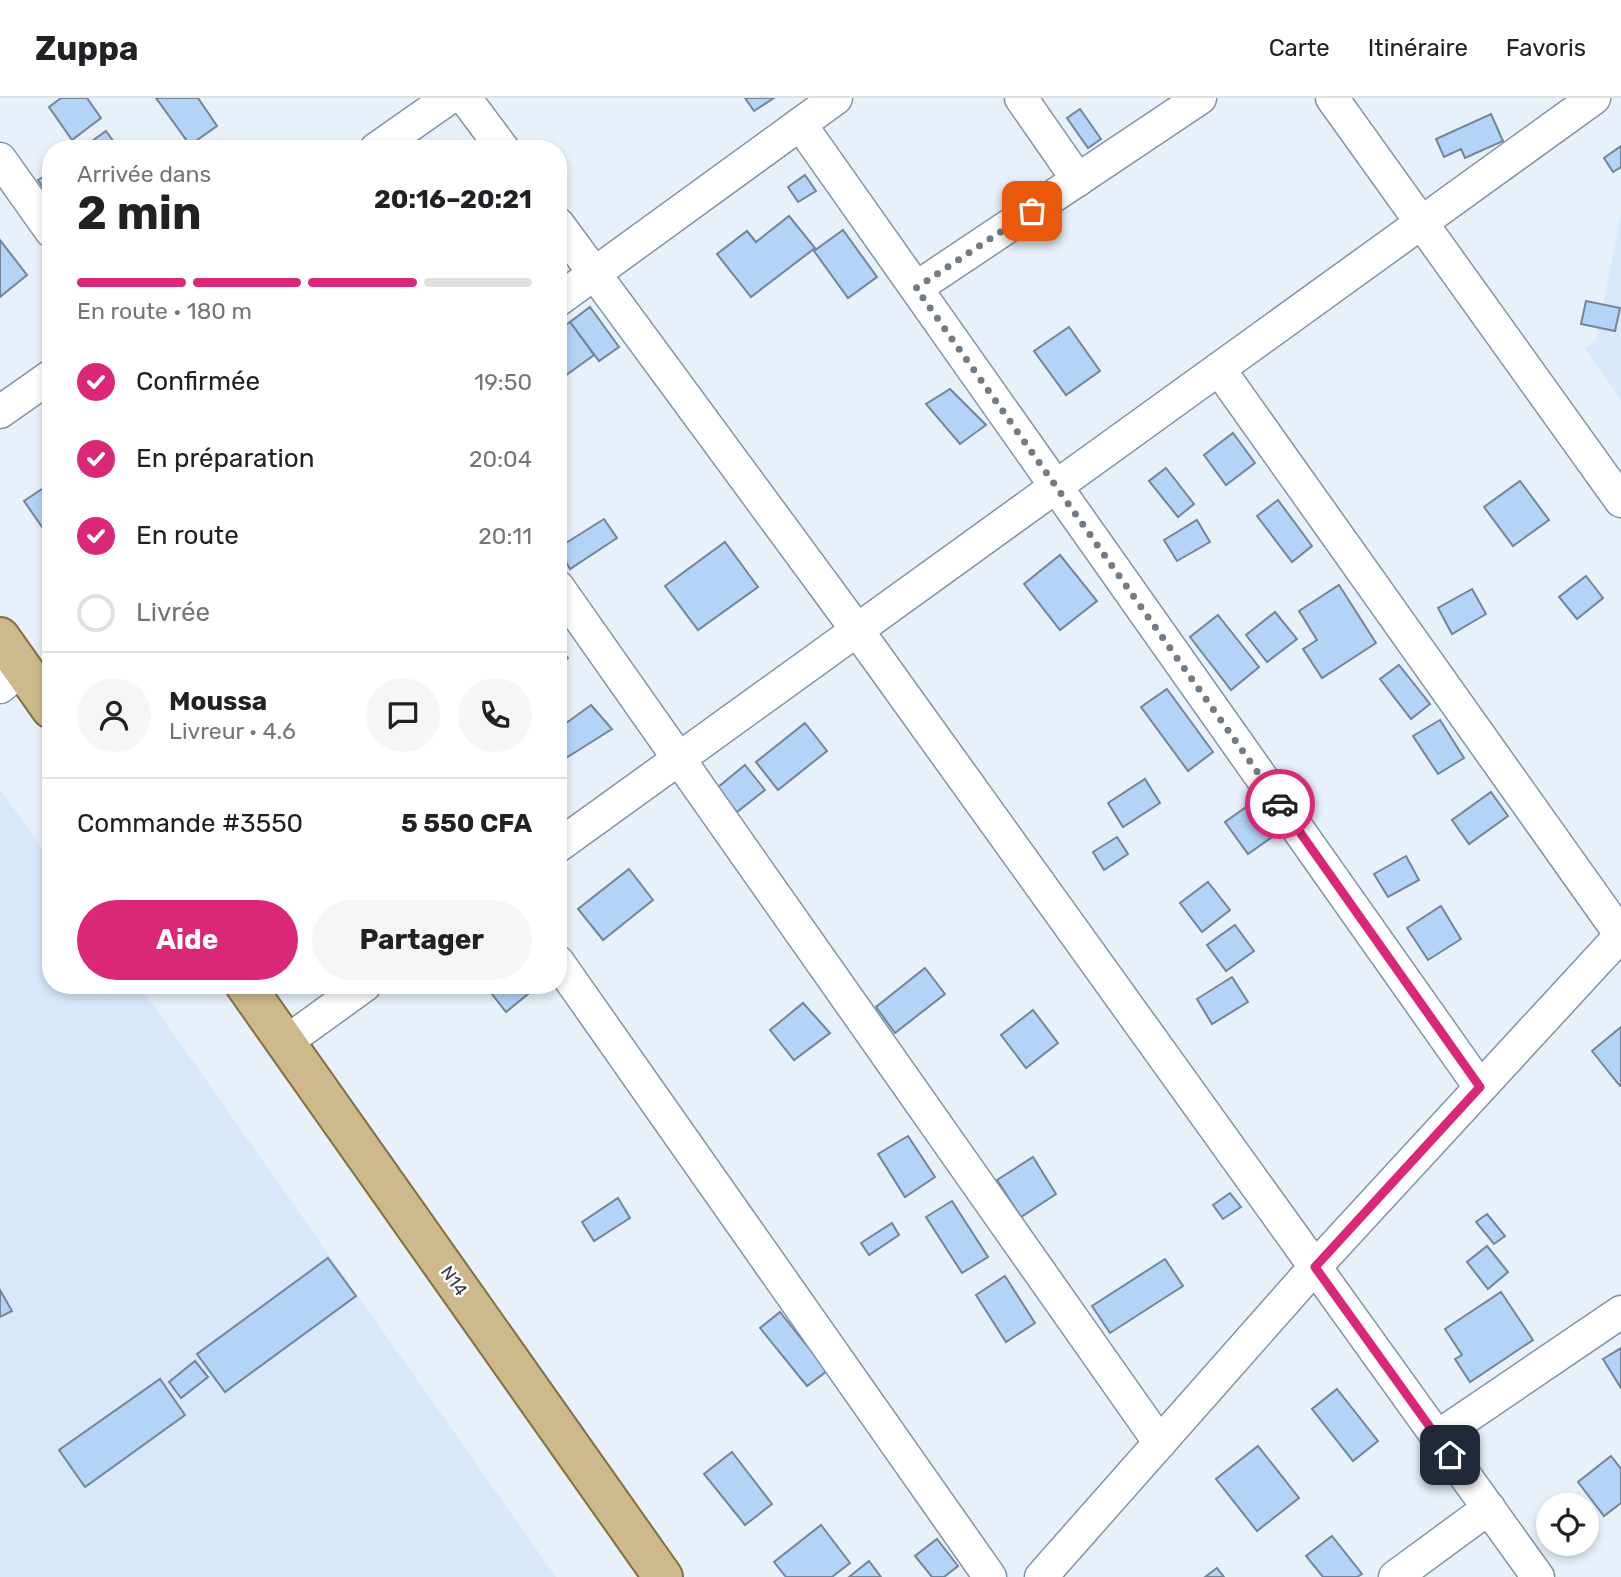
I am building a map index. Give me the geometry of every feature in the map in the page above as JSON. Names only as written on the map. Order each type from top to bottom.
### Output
[{"type":"main road","points":[[0,637],[11,678],[42,702]]},
{"type":"main road","name":"N14","points":[[252,994],[663,1577]]},
{"type":"street","points":[[389,140],[449,98]]},
{"type":"street","points":[[465,98],[496,140]]},
{"type":"street","points":[[567,293],[836,98]]},
{"type":"street","points":[[1021,98],[1078,180]]},
{"type":"street","points":[[916,288],[1200,98]]},
{"type":"street","points":[[1332,98],[1621,501]]},
{"type":"street","points":[[567,840],[1594,98]]},
{"type":"street","points":[[800,124],[1480,1087]]},
{"type":"street","points":[[0,159],[42,218]]},
{"type":"street","points":[[567,236],[857,630],[1538,1577]]},
{"type":"street","points":[[1041,1577],[1315,1267],[1621,935],[1219,369]]},
{"type":"street","points":[[0,412],[42,382]]},
{"type":"street","points":[[567,600],[1160,1443]]},
{"type":"street","points":[[567,975],[990,1577]]},
{"type":"street","points":[[286,1042],[353,994]]},
{"type":"street","points":[[1437,1437],[1621,1312]]},
{"type":"street","points":[[1395,1577],[1489,1508]]},
{"type":"shaded area","points":[[1621,214],[1621,400],[1585,348],[1596,341]]},
{"type":"shaded area","points":[[0,789],[42,848],[42,994],[145,994],[556,1577],[0,1577]]},
{"type":"building","points":[[61,98],[87,98],[101,118],[72,140],[49,107]]},
{"type":"building","points":[[156,98],[198,98],[217,126],[197,140],[186,140]]},
{"type":"building","points":[[745,98],[774,98],[754,111]]},
{"type":"building","points":[[1080,109],[1101,139],[1088,148],[1067,118]]},
{"type":"building","points":[[1491,114],[1503,141],[1465,158],[1461,149],[1444,157],[1436,139]]},
{"type":"building","points":[[106,131],[112,140],[94,140]]},
{"type":"building","points":[[1621,146],[1621,167],[1613,172],[1604,158]]},
{"type":"building","points":[[805,175],[816,191],[798,202],[788,187]]},
{"type":"building","points":[[789,216],[815,248],[751,297],[717,254],[747,231],[756,242]]},
{"type":"building","points":[[843,230],[877,277],[848,298],[814,251]]},
{"type":"building","points":[[0,240],[27,275],[0,297]]},
{"type":"building","points":[[1586,301],[1620,308],[1615,331],[1581,324]]},
{"type":"building","points":[[590,307],[619,347],[599,361],[570,322]]},
{"type":"building","points":[[570,322],[594,355],[567,374],[567,324]]},
{"type":"building","points":[[1069,327],[1100,371],[1066,395],[1034,351]]},
{"type":"building","points":[[950,389],[986,425],[960,444],[926,404]]},
{"type":"building","points":[[1233,433],[1255,463],[1226,485],[1204,455]]},
{"type":"building","points":[[1166,468],[1194,504],[1178,517],[1149,481]]},
{"type":"building","points":[[1520,481],[1549,520],[1513,546],[1484,507]]},
{"type":"building","points":[[42,489],[42,527],[24,501]]},
{"type":"building","points":[[1278,500],[1312,546],[1292,562],[1257,516]]},
{"type":"building","points":[[604,519],[617,538],[570,569],[567,564],[567,542]]},
{"type":"building","points":[[1197,520],[1210,542],[1177,561],[1164,540]]},
{"type":"building","points":[[725,542],[758,587],[698,630],[665,586]]},
{"type":"building","points":[[1060,555],[1097,601],[1060,630],[1024,584]]},
{"type":"building","points":[[1586,576],[1603,598],[1577,619],[1559,597]]},
{"type":"building","points":[[1339,585],[1376,643],[1322,678],[1303,649],[1317,640],[1299,611]]},
{"type":"building","points":[[1472,589],[1486,614],[1452,634],[1438,608]]},
{"type":"building","points":[[1275,612],[1297,639],[1267,662],[1246,635]]},
{"type":"building","points":[[1218,615],[1259,667],[1231,690],[1190,637]]},
{"type":"building","points":[[1399,665],[1430,704],[1411,719],[1380,679]]},
{"type":"building","points":[[1167,689],[1213,752],[1188,771],[1141,707]]},
{"type":"building","points":[[591,705],[612,729],[567,757],[567,722]]},
{"type":"building","points":[[1440,720],[1464,758],[1438,774],[1413,736]]},
{"type":"building","points":[[805,723],[827,751],[778,790],[756,762]]},
{"type":"building","points":[[745,765],[765,790],[737,812],[717,788]]},
{"type":"building","points":[[1145,779],[1160,803],[1123,827],[1108,803]]},
{"type":"building","points":[[1491,792],[1508,816],[1469,844],[1452,820]]},
{"type":"building","points":[[1249,805],[1272,837],[1248,854],[1225,822]]},
{"type":"building","points":[[1117,837],[1128,854],[1104,870],[1093,852]]},
{"type":"building","points":[[1406,856],[1419,880],[1388,897],[1374,874]]},
{"type":"building","points":[[629,869],[653,900],[603,940],[578,909]]},
{"type":"building","points":[[1208,882],[1230,910],[1202,932],[1180,903]]},
{"type":"building","points":[[1441,906],[1461,939],[1428,960],[1407,928]]},
{"type":"building","points":[[1235,925],[1254,951],[1226,971],[1207,945]]},
{"type":"building","points":[[925,968],[945,994],[895,1033],[876,1007]]},
{"type":"building","points":[[1232,977],[1248,1002],[1212,1024],[1197,999]]},
{"type":"building","points":[[492,994],[528,994],[506,1012]]},
{"type":"building","points":[[803,1003],[830,1033],[794,1060],[770,1030]]},
{"type":"building","points":[[1033,1010],[1058,1043],[1026,1068],[1001,1035]]},
{"type":"building","points":[[1621,1027],[1621,1086],[1620,1086],[1592,1051]]},
{"type":"building","points":[[908,1136],[935,1177],[905,1197],[878,1154]]},
{"type":"building","points":[[1033,1157],[1056,1194],[1021,1217],[997,1180]]},
{"type":"building","points":[[1230,1193],[1241,1207],[1223,1219],[1213,1205]]},
{"type":"building","points":[[618,1198],[630,1218],[594,1241],[582,1222]]},
{"type":"building","points":[[952,1201],[988,1257],[962,1273],[926,1217]]},
{"type":"building","points":[[1487,1214],[1505,1236],[1494,1244],[1476,1222]]},
{"type":"building","points":[[892,1223],[899,1235],[869,1255],[861,1243]]},
{"type":"building","points":[[1487,1246],[1508,1272],[1488,1289],[1467,1262]]},
{"type":"building","points":[[328,1258],[356,1296],[225,1392],[197,1354]]},
{"type":"building","points":[[1165,1259],[1183,1286],[1110,1333],[1092,1306]]},
{"type":"building","points":[[1005,1276],[1035,1323],[1006,1342],[976,1295]]},
{"type":"building","points":[[0,1290],[12,1311],[0,1317]]},
{"type":"building","points":[[1501,1292],[1533,1340],[1470,1382],[1455,1359],[1462,1355],[1445,1329]]},
{"type":"building","points":[[780,1312],[827,1371],[807,1386],[760,1328]]},
{"type":"building","points":[[1621,1348],[1621,1388],[1603,1359]]},
{"type":"building","points":[[195,1361],[208,1377],[181,1398],[169,1382]]},
{"type":"building","points":[[160,1379],[185,1415],[85,1487],[59,1450]]},
{"type":"building","points":[[1337,1389],[1378,1441],[1353,1461],[1312,1409]]},
{"type":"building","points":[[1258,1446],[1299,1498],[1257,1531],[1216,1479]]},
{"type":"building","points":[[732,1452],[772,1504],[745,1525],[704,1474]]},
{"type":"building","points":[[1611,1456],[1621,1469],[1621,1503],[1604,1516],[1599,1509],[1599,1493],[1586,1493],[1578,1482]]},
{"type":"building","points":[[821,1525],[850,1563],[832,1577],[786,1577],[774,1562]]},
{"type":"building","points":[[1332,1536],[1362,1574],[1357,1577],[1323,1577],[1306,1556]]},
{"type":"building","points":[[937,1539],[958,1566],[944,1577],[932,1577],[915,1556]]},
{"type":"building","points":[[869,1561],[881,1577],[849,1577]]},
{"type":"building","points":[[1217,1568],[1224,1577],[1205,1577]]},
{"type":"way so far","points":[[1032,211],[916,288],[1280,804]]},
{"type":"route","points":[[1280,804],[1480,1087],[1315,1267],[1450,1455]]}]
